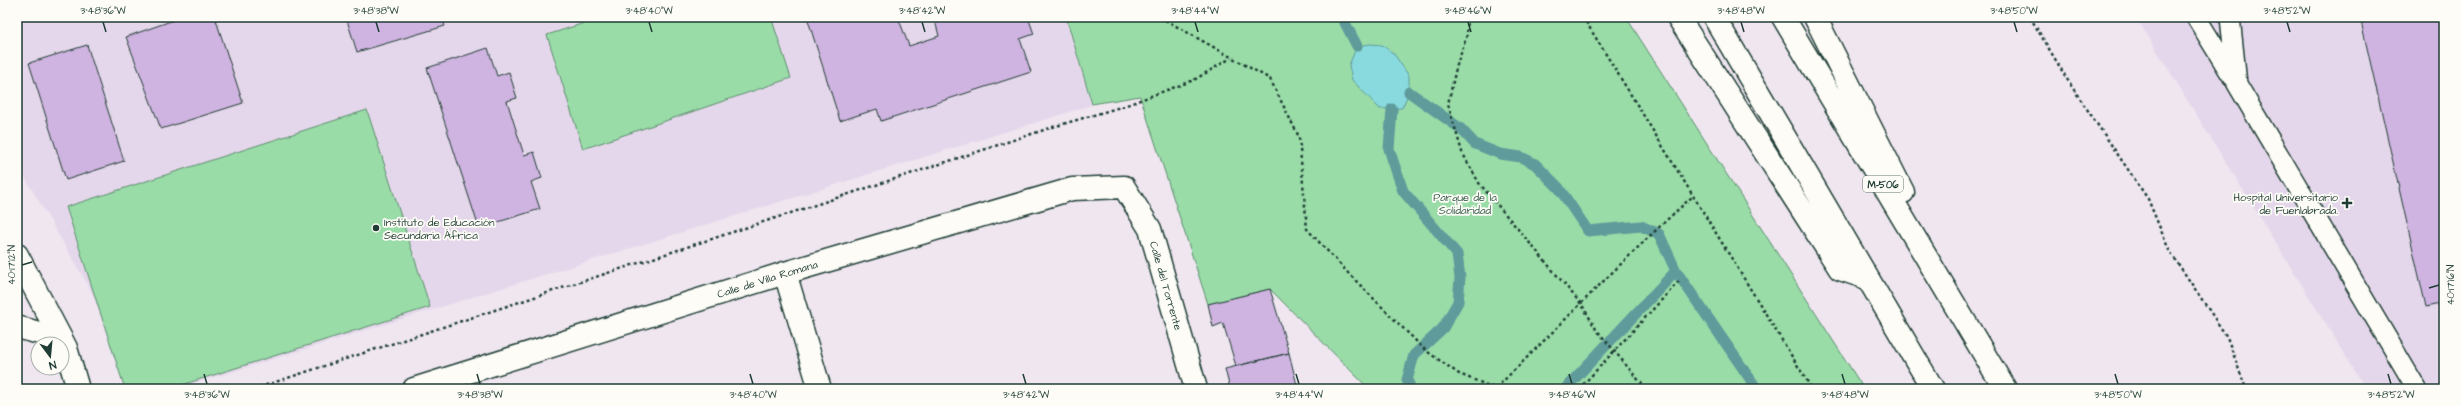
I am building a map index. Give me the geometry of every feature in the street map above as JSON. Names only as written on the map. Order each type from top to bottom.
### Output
[{"type":"main road","points":[[1678,17],[1840,269],[1867,278]]},
{"type":"main road","points":[[1714,17],[1933,389]]},
{"type":"main road","name":"M-506","points":[[1783,17],[2005,389]]},
{"type":"main road","points":[[1816,17],[1982,350]]},
{"type":"main road","name":"Calle de Villa Romana","points":[[417,389],[785,273],[1072,189],[1124,187]]},
{"type":"main road","name":"Calle del Torrente","points":[[1124,187],[1150,229],[1196,389]]},
{"type":"main road","points":[[17,255],[57,336]]},
{"type":"main road","points":[[785,273],[820,389]]},
{"type":"main road","points":[[17,327],[46,336]]},
{"type":"main road","points":[[70,368],[78,389]]},
{"type":"lane","points":[[2196,17],[2417,389]]},
{"type":"lane","points":[[2230,17],[2237,84]]},
{"type":"path","points":[[1160,17],[1270,79],[1299,137],[1307,229],[1349,274],[1421,346],[1459,374],[1496,389],[1582,305],[1656,229],[1693,196]]},
{"type":"path","points":[[1468,17],[1467,35],[1456,68],[1448,104],[1462,152],[1479,183],[1582,305],[1604,340],[1646,389]]},
{"type":"path","points":[[1583,17],[1812,389]]},
{"type":"path","points":[[2030,17],[2070,84],[2148,199],[2169,250],[2227,337],[2246,389]]},
{"type":"path","points":[[254,389],[1052,127],[1124,106],[1194,80],[1231,58]]},
{"type":"path","points":[[1579,389],[1612,350],[1681,279]]},
{"type":"shaded area","name":"Instituto de Educación Secundaria África","points":[[17,17],[1066,17],[1092,105],[235,371],[173,389],[125,389],[92,292],[17,164]]},
{"type":"shaded area","name":"Hospital Universitario de Fuenlabrada.","points":[[2136,17],[2444,17],[2444,389],[2366,389]]},
{"type":"green space","points":[[603,17],[771,17],[791,78],[583,149],[547,35]]},
{"type":"green space","name":"Parque de la Solidaridad","points":[[1066,17],[1626,17],[1864,389],[1369,389],[1270,289],[1208,304],[1140,96],[1092,104]]},
{"type":"green space","points":[[367,110],[430,307],[169,389],[125,389],[66,207]]},
{"type":"water","points":[[1370,44],[1382,45],[1394,54],[1409,76],[1409,92],[1402,108],[1380,109],[1352,80],[1349,65],[1357,46]]},
{"type":"building","points":[[182,17],[215,17],[243,103],[161,129],[126,37]]},
{"type":"building","points":[[346,17],[442,17],[445,26],[357,52]]},
{"type":"building","points":[[807,17],[898,17],[909,46],[939,36],[934,17],[1028,17],[1034,34],[1020,39],[1031,72],[881,121],[877,109],[840,121]]},
{"type":"building","points":[[2360,17],[2444,17],[2444,303],[2426,307]]},
{"type":"building","points":[[87,45],[124,161],[66,180],[29,63]]},
{"type":"building","points":[[488,48],[497,76],[509,72],[517,98],[507,101],[524,155],[534,152],[542,178],[531,182],[540,209],[479,228],[427,68]]},
{"type":"building","points":[[1270,289],[1289,353],[1236,366],[1223,323],[1213,327],[1208,304]]},
{"type":"building","points":[[1289,353],[1298,389],[1241,389],[1240,387],[1230,389],[1225,369]]},
{"type":"waterway","points":[[1342,17],[1357,46]]},
{"type":"waterway","points":[[1409,92],[1461,129],[1475,144],[1500,154],[1521,157],[1535,164],[1559,188],[1588,231],[1641,226],[1659,234],[1676,271],[1757,389]]},
{"type":"waterway","points":[[1392,109],[1389,149],[1403,191],[1457,254],[1460,278],[1458,302],[1443,328],[1414,355],[1407,380],[1411,389]]},
{"type":"waterway","points":[[1565,389],[1676,271]]},
{"type":"place","name":"Hospital Universitario de Fuenlabrada.","points":[[2347,203]]},
{"type":"place","name":"Instituto de Educación Secundaria África","points":[[376,228]]}]
